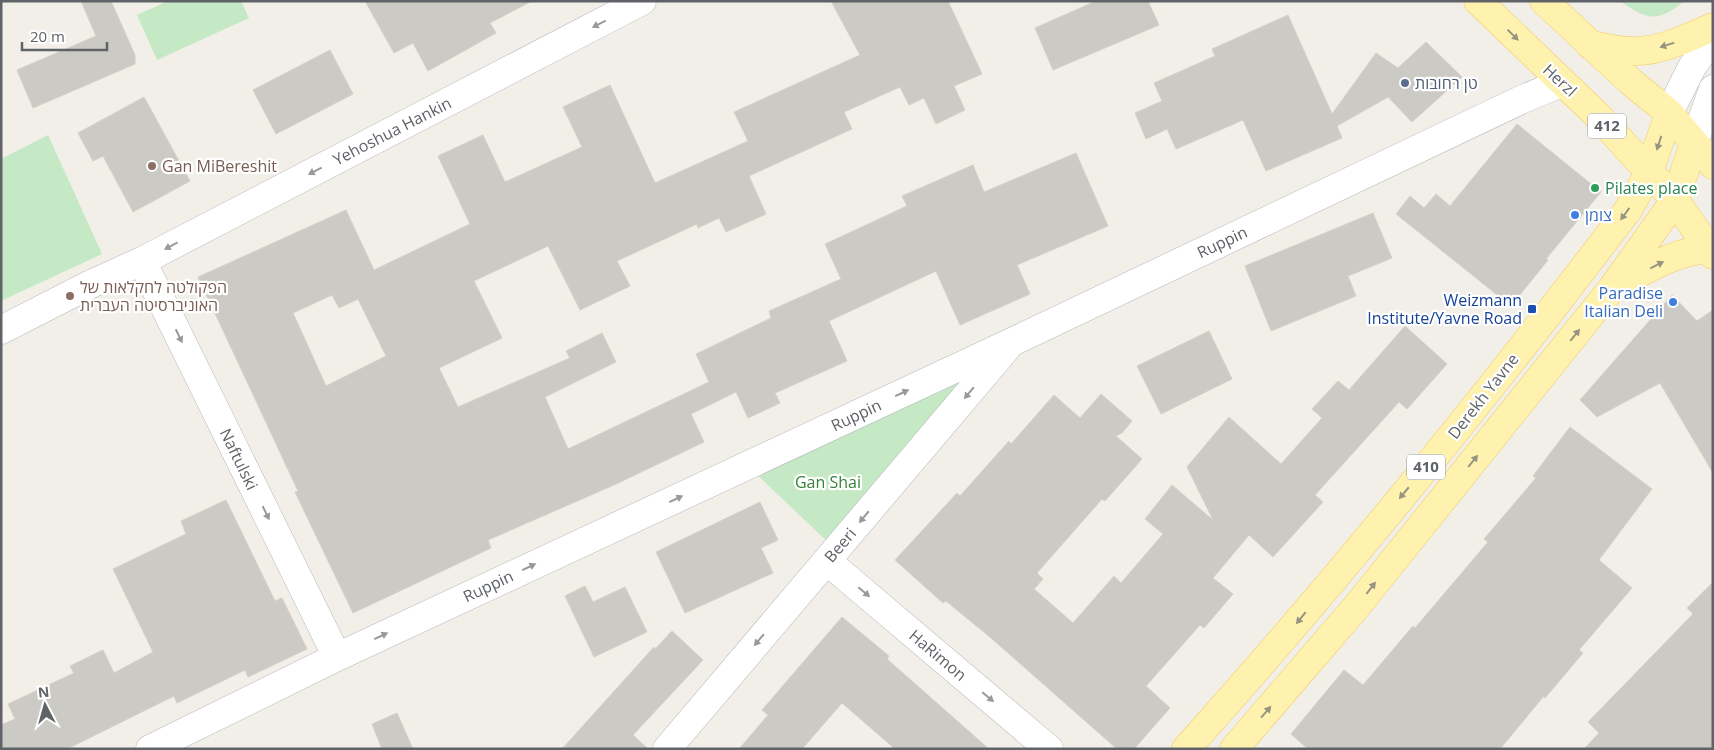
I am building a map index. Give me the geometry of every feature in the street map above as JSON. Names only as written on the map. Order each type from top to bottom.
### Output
[{"type":"main road","name":"Herzl","points":[[1478,1],[1561,83],[1597,115],[1675,200],[1711,252]]},
{"type":"main road","points":[[1544,1],[1631,82],[1669,113],[1713,165]]},
{"type":"main road","points":[[1590,45],[1636,51],[1653,49],[1673,44],[1713,27]]},
{"type":"main road","name":"Derekh Yavne","points":[[1186,749],[1272,653],[1443,446],[1628,210],[1650,173],[1669,113]]},
{"type":"main road","name":"Derekh Yavne","points":[[1234,749],[1357,606],[1613,287],[1675,200],[1694,143]]},
{"type":"main road","points":[[1613,287],[1675,256],[1698,250],[1711,252]]},
{"type":"street","name":"Yehoshua Hankin","points":[[1,330],[91,284],[142,261],[642,1]]},
{"type":"street","points":[[1669,113],[1692,67],[1713,38]]},
{"type":"street","name":"Ruppin","points":[[150,749],[337,656],[1012,342],[1561,83]]},
{"type":"street","points":[[1694,143],[1713,89]]},
{"type":"street","name":"Naftulski","points":[[142,261],[337,656]]},
{"type":"street","name":"Beeri","points":[[667,749],[1012,342]]},
{"type":"street","name":"HaRimon","points":[[827,561],[1049,749]]},
{"type":"green space","points":[[168,1],[241,1],[249,18],[157,60],[137,15]]},
{"type":"green space","points":[[1620,1],[1684,1],[1667,13],[1652,16],[1638,12]]},
{"type":"green space","points":[[48,135],[102,254],[1,301],[1,159]]},
{"type":"green space","name":"Gan Shai","points":[[987,361],[831,545],[751,469]]},
{"type":"building","points":[[81,1],[111,1],[135,55],[135,64],[33,108],[17,70],[96,36]]},
{"type":"building","points":[[365,1],[532,1],[490,23],[496,33],[428,71],[413,43],[394,53]]},
{"type":"building","points":[[831,1],[948,1],[982,74],[954,86],[965,110],[936,124],[924,98],[909,105],[900,87],[844,112],[852,129],[749,176],[766,214],[726,232],[719,218],[698,228],[697,224],[617,261],[630,286],[580,310],[548,246],[474,281],[502,338],[439,368],[458,407],[570,358],[566,351],[602,333],[616,362],[545,397],[568,449],[709,382],[696,354],[771,318],[769,311],[841,279],[825,244],[907,206],[902,196],[973,165],[984,192],[1076,153],[1108,226],[1017,265],[1030,294],[960,325],[936,271],[829,321],[847,361],[775,393],[780,403],[748,418],[736,392],[691,414],[704,442],[614,485],[488,540],[491,548],[353,613],[295,492],[298,491],[198,277],[346,210],[374,270],[470,224],[438,156],[483,135],[505,182],[582,147],[563,107],[610,85],[655,183],[748,141],[734,112],[860,55]],"holes":[[[332,295],[339,308],[358,299],[386,356],[326,386],[293,313]]]},
{"type":"building","points":[[1096,1],[1148,1],[1159,25],[1053,70],[1035,28]]},
{"type":"building","points":[[1288,15],[1332,114],[1376,53],[1398,68],[1426,42],[1462,77],[1412,122],[1388,97],[1337,126],[1342,138],[1266,171],[1243,120],[1176,149],[1167,129],[1146,139],[1135,113],[1162,101],[1154,83],[1215,56],[1212,49]]},
{"type":"building","points":[[330,50],[353,94],[276,134],[253,90]]},
{"type":"building","points":[[144,97],[190,181],[133,212],[103,156],[93,161],[78,133]]},
{"type":"building","points":[[1517,124],[1601,192],[1546,259],[1548,260],[1511,306],[1396,214],[1410,196],[1424,208],[1436,194],[1450,206]]},
{"type":"building","points":[[1373,213],[1392,258],[1348,276],[1356,296],[1271,331],[1245,266]]},
{"type":"building","points":[[1672,295],[1697,321],[1713,310],[1713,473],[1660,383],[1597,417],[1580,400]]},
{"type":"building","points":[[1405,326],[1447,364],[1407,409],[1399,402],[1315,495],[1323,502],[1273,557],[1249,535],[1213,578],[1233,594],[1204,628],[1200,625],[1146,686],[1170,708],[1134,749],[1117,749],[991,638],[946,601],[943,603],[895,560],[957,493],[960,496],[1009,441],[1011,444],[1054,395],[1080,418],[1101,394],[1132,421],[1122,433],[1116,436],[1142,459],[1105,501],[1102,499],[1037,573],[1043,579],[1034,589],[1073,623],[1114,576],[1121,583],[1163,534],[1145,519],[1172,485],[1213,520],[1187,467],[1229,417],[1281,464],[1322,418],[1312,409],[1338,381],[1349,390]]},
{"type":"building","points":[[1209,331],[1232,379],[1161,414],[1137,366]]},
{"type":"building","points":[[1570,427],[1652,489],[1599,560],[1632,588],[1579,650],[1583,653],[1500,749],[1308,749],[1291,734],[1344,670],[1363,685],[1413,626],[1415,628],[1488,542],[1484,539],[1536,478],[1533,476]]},
{"type":"building","points":[[226,500],[275,601],[282,598],[307,649],[248,677],[245,670],[177,703],[174,696],[67,749],[1,749],[1,725],[15,719],[8,704],[74,673],[70,666],[103,650],[114,673],[153,652],[113,569],[186,534],[181,521]]},
{"type":"building","points":[[760,502],[778,540],[761,548],[773,573],[685,613],[656,552]]},
{"type":"building","points":[[1713,582],[1713,749],[1584,749],[1599,733],[1588,722],[1693,614],[1687,608]]},
{"type":"building","points":[[585,586],[593,602],[625,587],[647,632],[594,657],[565,596]]},
{"type":"building","points":[[842,617],[889,656],[887,659],[989,749],[895,749],[842,703],[802,749],[739,749],[768,715],[762,710]]},
{"type":"building","points":[[672,631],[703,660],[633,735],[648,749],[562,749],[654,647],[655,649]]},
{"type":"building","points":[[397,713],[413,749],[382,749],[372,724]]},
{"type":"place","name":"טן רחובות","points":[[1405,83]]},
{"type":"place","name":"Gan MiBereshit","points":[[152,166]]},
{"type":"place","name":"Pilates place","points":[[1595,188]]},
{"type":"place","name":"צומן","points":[[1575,215]]},
{"type":"place","name":"הפקולטה לחקלאות של האוניברסיטה העברית","points":[[70,296]]},
{"type":"place","name":"Paradise Italian Deli","points":[[1673,302]]},
{"type":"place","name":"Weizmann Institute/Yavne Road","points":[[1532,309]]}]
